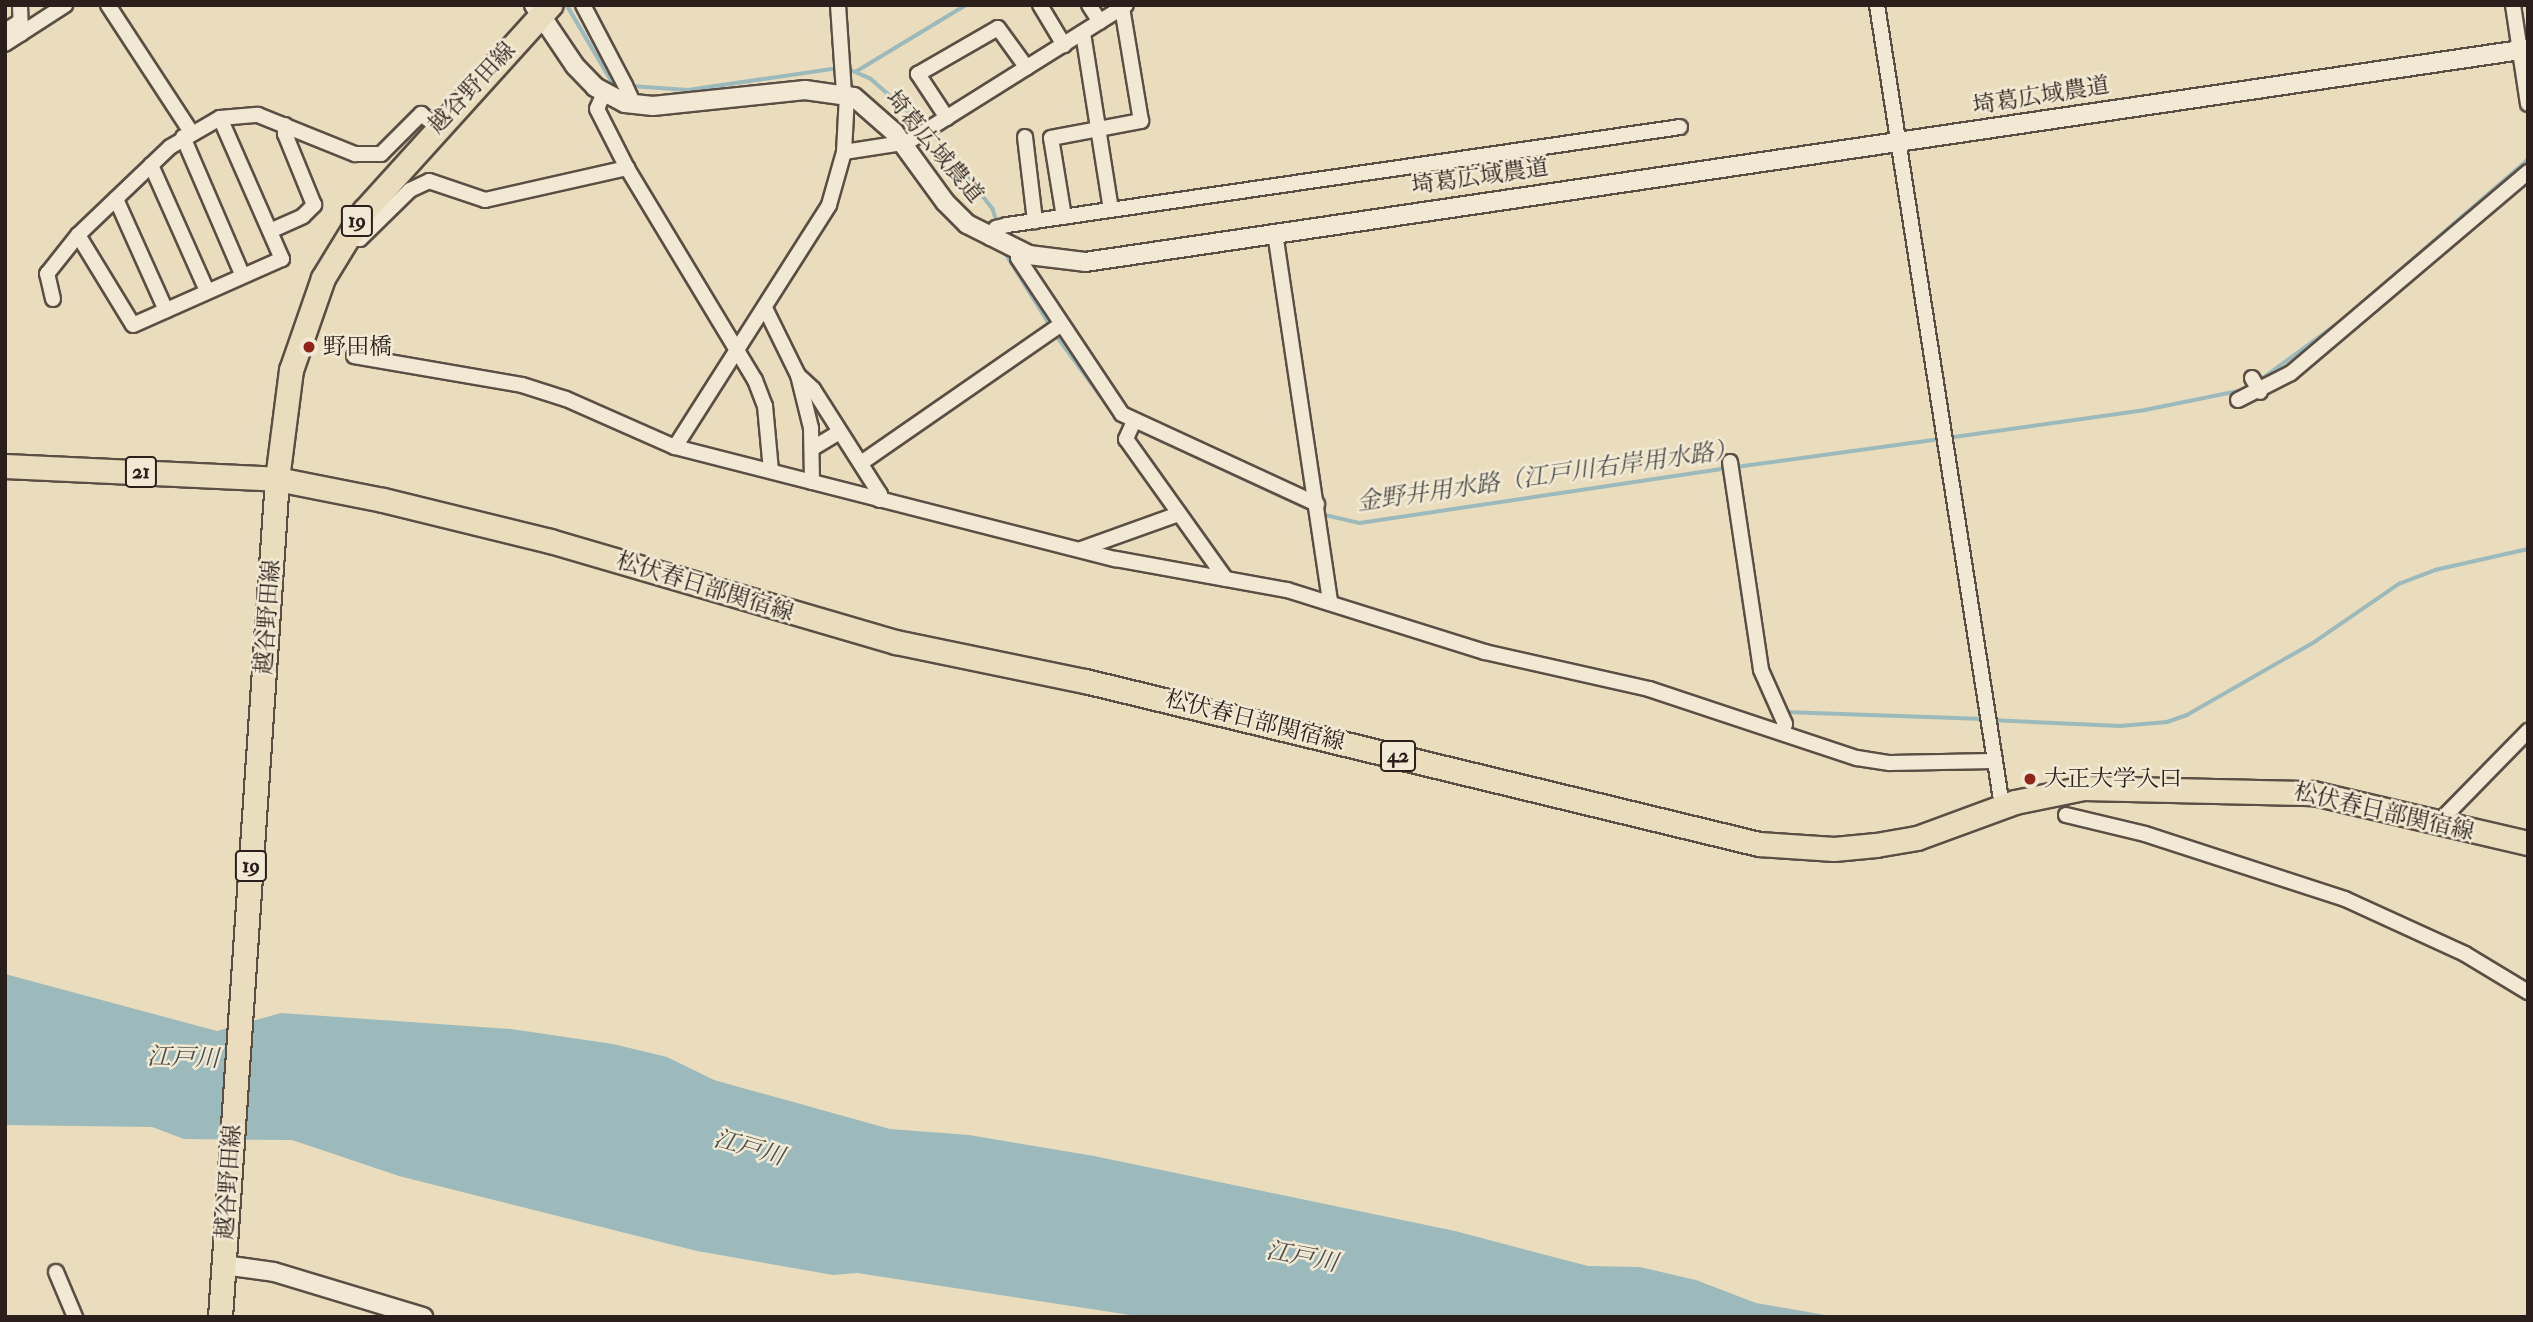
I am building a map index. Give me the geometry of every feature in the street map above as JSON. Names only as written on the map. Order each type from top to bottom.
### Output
[{"type":"main road","name":"越谷野田線","points":[[220,1317],[277,488],[291,370],[312,303],[345,238],[437,126],[541,9]]},
{"type":"main road","name":"21","points":[[5,466],[277,488]]},
{"type":"main road","name":"松伏春日部関宿線","points":[[277,488],[550,541],[896,642],[1085,681],[1759,844],[1834,849],[1917,838],[2002,806],[2084,788],[2282,789],[2313,793],[2436,825],[2528,843]]},
{"type":"street","points":[[5,44],[15,29],[20,5]]},
{"type":"street","points":[[15,29],[65,5]]},
{"type":"street","points":[[108,5],[187,134],[243,276]]},
{"type":"street","points":[[583,5],[630,96],[625,103]]},
{"type":"street","points":[[675,447],[829,205],[844,152],[846,94],[838,5]]},
{"type":"street","points":[[1040,5],[1064,45]]},
{"type":"street","points":[[1089,5],[1100,22]]},
{"type":"street","points":[[1877,5],[1940,431],[2002,806]]},
{"type":"street","points":[[2513,5],[2524,49],[2528,104]]},
{"type":"street","points":[[844,152],[902,144],[1124,7],[1141,121],[1051,138],[1065,217]]},
{"type":"street","name":"埼葛広域農道","points":[[541,9],[575,66],[604,93],[625,103],[653,106],[805,90],[846,94],[868,105],[902,144],[945,202],[967,224],[998,230],[1019,250],[1085,262],[2524,49]]},
{"type":"street","points":[[947,118],[918,74],[998,28],[1027,68]]},
{"type":"street","points":[[1083,33],[1111,210]]},
{"type":"street","points":[[604,93],[597,109],[627,168],[738,350],[765,407],[771,471]]},
{"type":"street","points":[[53,299],[47,274],[78,235],[187,134],[220,118],[240,113],[285,125],[355,154],[381,154],[421,114],[437,126]]},
{"type":"street","points":[[78,235],[133,325],[282,259],[220,118]]},
{"type":"street","points":[[270,231],[303,216],[314,205],[285,134],[285,125]]},
{"type":"street","points":[[998,230],[1035,221],[1680,127]]},
{"type":"street","points":[[1025,137],[1035,221]]},
{"type":"street","points":[[151,165],[207,291]]},
{"type":"street","points":[[345,238],[360,239],[410,190],[429,181],[485,200],[627,168]]},
{"type":"street","points":[[2238,400],[2259,392],[2291,373],[2528,172]]},
{"type":"street","points":[[116,199],[166,310]]},
{"type":"street","points":[[1275,233],[1330,601]]},
{"type":"street","points":[[1019,250],[1018,258],[1056,328],[1132,426],[1317,504]]},
{"type":"street","points":[[765,308],[798,375],[813,448],[812,482]]},
{"type":"street","points":[[860,463],[1056,328]]},
{"type":"street","points":[[354,356],[522,385],[566,398],[675,447],[1081,549],[1330,601],[1485,652],[1649,689],[1857,758],[1890,763],[1993,761]]},
{"type":"street","points":[[798,375],[813,389],[880,494],[879,500]]},
{"type":"street","points":[[2252,378],[2259,392]]},
{"type":"street","points":[[1132,426],[1126,439],[1226,579]]},
{"type":"street","points":[[813,448],[840,432]]},
{"type":"street","points":[[1730,468],[1761,670],[1785,724],[1782,733]]},
{"type":"street","points":[[1081,549],[1179,514]]},
{"type":"street","points":[[2436,825],[2528,731]]},
{"type":"street","points":[[2066,816],[2145,834],[2345,899],[2422,933],[2528,992]]},
{"type":"street","points":[[224,1265],[274,1272],[423,1317]]},
{"type":"street","points":[[56,1272],[75,1317]]},
{"type":"water","name":"江戸川","points":[[5,974],[217,1031],[281,1013],[511,1029],[613,1044],[667,1057],[714,1080],[890,1129],[969,1135],[1094,1156],[1455,1231],[1588,1266],[1640,1267],[1696,1280],[1756,1303],[1837,1317],[1143,1317],[857,1273],[833,1275],[697,1251],[399,1176],[292,1140],[184,1139],[152,1127],[5,1125]]},
{"type":"waterway","name":"金野井用水路（江戸川右岸用水路）","points":[[567,5],[614,85],[620,85]]},
{"type":"waterway","points":[[857,71],[966,5]]},
{"type":"waterway","name":"金野井用水路（江戸川右岸用水路）","points":[[631,86],[688,90],[838,68]]},
{"type":"waterway","name":"金野井用水路（江戸川右岸用水路）","points":[[846,68],[870,78],[926,127]]},
{"type":"waterway","name":"金野井用水路（江戸川右岸用水路）","points":[[932,132],[993,209],[998,224]]},
{"type":"waterway","name":"金野井用水路（江戸川右岸用水路）","points":[[2259,381],[2340,322],[2528,160]]},
{"type":"waterway","name":"金野井用水路（江戸川右岸用水路）","points":[[1003,249],[1052,328]]},
{"type":"waterway","name":"金野井用水路（江戸川右岸用水路）","points":[[1056,335],[1113,413]]},
{"type":"waterway","name":"金野井用水路（江戸川右岸用水路）","points":[[1947,438],[2145,410],[2243,390]]},
{"type":"waterway","name":"金野井用水路（江戸川右岸用水路）","points":[[1134,428],[1311,510]]},
{"type":"waterway","name":"金野井用水路（江戸川右岸用水路）","points":[[1736,467],[1940,439]]},
{"type":"waterway","name":"金野井用水路（江戸川右岸用水路）","points":[[1321,514],[1360,523],[1728,468]]},
{"type":"waterway","points":[[1991,720],[2120,726],[2167,722],[2187,715],[2316,641],[2399,584],[2435,570],[2528,549]]},
{"type":"waterway","points":[[1741,585],[1748,629]]},
{"type":"waterway","points":[[1764,694],[1772,708]]},
{"type":"waterway","points":[[1785,712],[1984,719]]},
{"type":"place","name":"野田橋","points":[[309,347]]},
{"type":"place","name":"大正大学入口","points":[[2030,779]]}]
